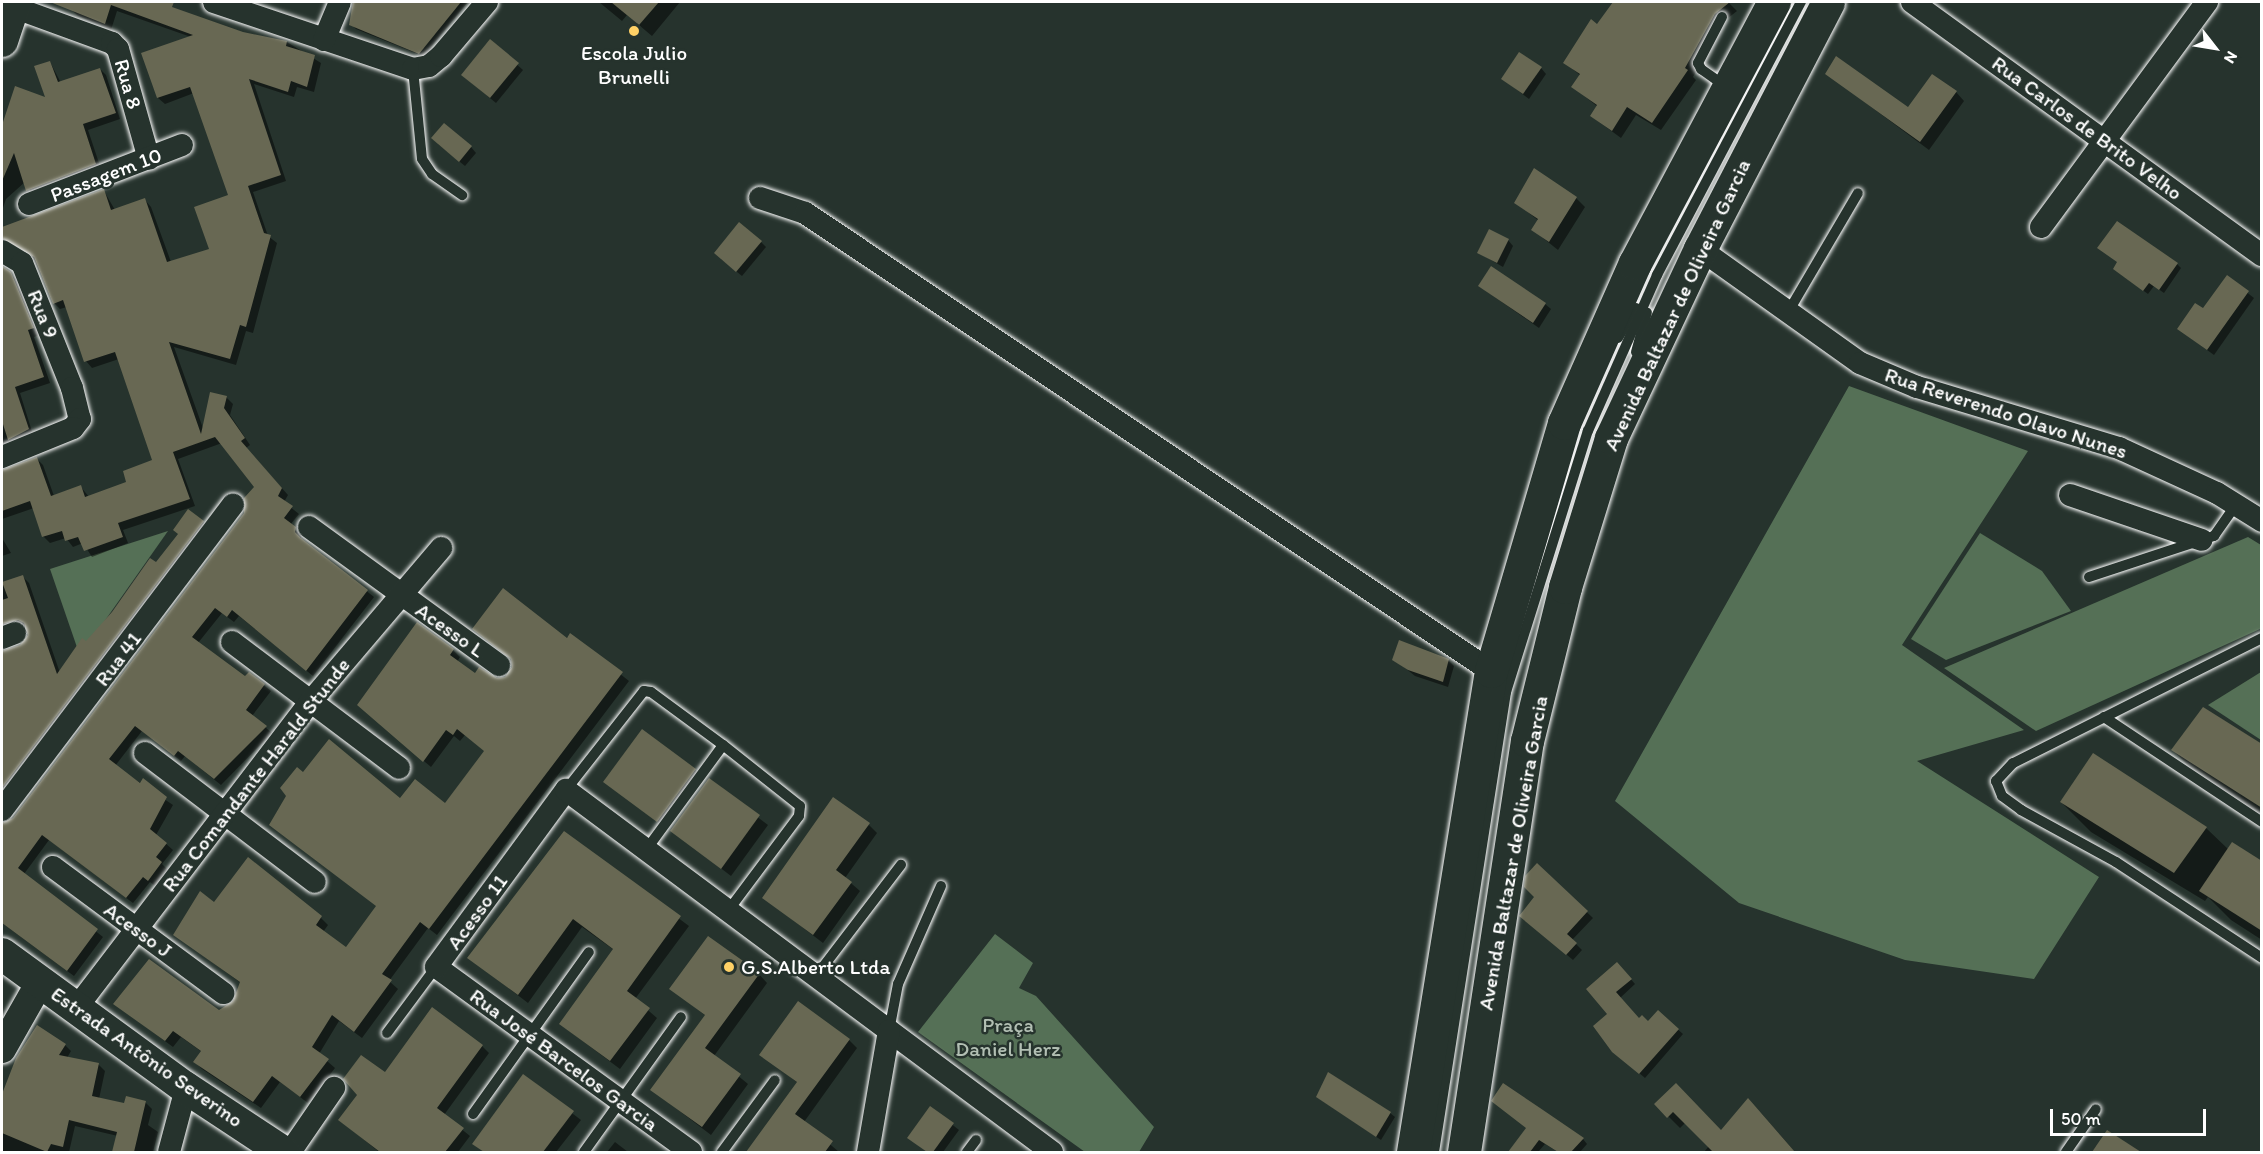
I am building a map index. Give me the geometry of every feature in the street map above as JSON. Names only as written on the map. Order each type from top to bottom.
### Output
[{"type":"main road","points":[[1413,1152],[1491,671],[1564,423],[1635,263],[1774,2]]},
{"type":"main road","name":"Avenida Baltazar de Oliveira Garcia","points":[[1464,1152],[1527,741],[1565,587],[1611,438],[1700,249],[1828,2]]},
{"type":"main road","points":[[2,41],[14,4]]},
{"type":"main road","name":"Estrada Antônio Severino","points":[[15,966],[76,1007],[186,1088],[283,1152]]},
{"type":"street","points":[[213,2],[413,69],[429,66],[441,56],[487,2]]},
{"type":"street","points":[[324,40],[340,2]]},
{"type":"street","name":"Rua Carlos de Brito Velho","points":[[1912,2],[2262,255]]},
{"type":"street","points":[[2041,227],[2207,2]]},
{"type":"street","name":"Rua 8","points":[[14,4],[103,39],[118,49],[149,159]]},
{"type":"street","name":"Passagem 10","points":[[29,204],[182,145]]},
{"type":"street","points":[[760,198],[805,213],[1491,671]]},
{"type":"street","name":"Rua Reverendo Olavo Nunes","points":[[1700,249],[1787,314],[1860,363],[1927,391],[2119,448],[2236,504],[2262,521]]},
{"type":"street","name":"Rua 9","points":[[2,251],[22,263],[72,388],[78,424],[2,457]]},
{"type":"street","points":[[2070,495],[2202,540]]},
{"type":"street","name":"Rua 41","points":[[2,810],[232,505]]},
{"type":"street","name":"Acesso L","points":[[309,527],[401,596],[500,664]]},
{"type":"street","name":"Rua Comandante Harald Stunde","points":[[76,1007],[135,927],[311,701],[441,548]]},
{"type":"street","points":[[232,642],[399,768]]},
{"type":"street","points":[[145,753],[315,882]]},
{"type":"street","points":[[566,790],[1052,1152]]},
{"type":"street","name":"Acesso 11","points":[[436,967],[566,790]]},
{"type":"street","name":"Acesso J","points":[[53,867],[223,993]]},
{"type":"street","name":"Estrada Antônio Severino","points":[[2,1049],[15,966]]},
{"type":"street","name":"Rua José Barcelos Garcia","points":[[436,967],[692,1152]]},
{"type":"street","points":[[868,1152],[889,1031]]},
{"type":"street","points":[[169,1152],[186,1088]]},
{"type":"street","points":[[290,1152],[334,1089]]},
{"type":"lane","points":[[1434,1152],[1506,692],[1588,431],[1657,275],[1801,2]]},
{"type":"lane","points":[[1722,17],[1698,63],[1701,69],[1729,88]]},
{"type":"lane","points":[[413,69],[417,136],[422,159],[432,174],[462,195]]},
{"type":"lane","points":[[1787,314],[1858,193]]},
{"type":"lane","points":[[1564,423],[1657,275]]},
{"type":"lane","points":[[1611,438],[1657,275]]},
{"type":"lane","points":[[2089,577],[2214,536],[2236,504]]},
{"type":"lane","points":[[2262,638],[2104,717],[2003,771],[1996,780],[2002,796],[2116,862],[2262,958]]},
{"type":"lane","points":[[566,790],[644,691],[651,692],[723,745],[800,806],[799,816],[728,911]]},
{"type":"lane","points":[[2104,717],[2262,822]]},
{"type":"lane","points":[[646,850],[723,745]]},
{"type":"lane","points":[[816,976],[901,865]]},
{"type":"lane","points":[[889,1031],[898,984],[940,886]]},
{"type":"lane","points":[[473,1114],[589,952]]},
{"type":"lane","name":"Acesso 11","points":[[387,1033],[436,967]]},
{"type":"lane","points":[[584,1152],[681,1017]]},
{"type":"lane","points":[[722,1152],[775,1080]]},
{"type":"lane","points":[[2066,1152],[2096,1109]]},
{"type":"lane","points":[[967,1152],[976,1140]]},
{"type":"green space","points":[[1849,386],[2028,451],[1902,645],[2024,730],[1917,761],[2099,877],[2034,979],[1905,960],[1739,903],[1615,801]]},
{"type":"green space","points":[[168,531],[80,656],[50,569]]},
{"type":"green space","points":[[1980,533],[2042,571],[2071,611],[1946,660],[1911,639]]},
{"type":"green space","points":[[2248,537],[2261,545],[2260,629],[2036,731],[1944,668]]},
{"type":"green space","points":[[2261,672],[2261,740],[2208,705]]},
{"type":"green space","name":"Praça Daniel Herz","points":[[995,934],[1033,963],[1019,988],[1036,996],[1154,1127],[1139,1152],[1085,1152],[918,1032]]},
{"type":"building","points":[[50,2],[174,2],[172,7],[243,32],[287,41],[286,46],[315,55],[307,87],[291,81],[288,92],[249,79],[281,175],[248,186],[264,233],[271,235],[246,327],[240,325],[230,359],[169,342],[201,434],[210,392],[227,396],[224,408],[245,438],[241,441],[282,488],[278,496],[293,506],[284,518],[296,527],[295,532],[301,538],[368,590],[306,671],[232,610],[227,617],[215,608],[192,637],[245,676],[249,672],[265,684],[246,710],[267,726],[214,779],[178,751],[174,756],[135,726],[109,759],[140,783],[143,778],[167,797],[150,829],[167,843],[156,857],[162,862],[148,881],[143,877],[126,898],[42,835],[18,868],[98,929],[67,971],[2,923],[2,823],[13,818],[244,513],[244,498],[254,487],[215,437],[173,452],[190,499],[118,523],[123,537],[84,551],[78,537],[65,541],[62,531],[42,537],[30,501],[2,511],[2,470],[37,457],[51,496],[81,485],[85,497],[126,482],[123,471],[152,460],[115,352],[84,362],[63,300],[53,304],[34,257],[2,238],[2,227],[104,189],[111,210],[145,198],[167,262],[209,249],[194,207],[228,195],[190,87],[157,98],[141,53],[193,35],[111,5],[105,24]]},
{"type":"building","points":[[353,2],[461,2],[419,54],[349,25]]},
{"type":"building","points":[[611,2],[659,2],[639,25]]},
{"type":"building","points":[[1613,2],[1730,2],[1715,14],[1685,68],[1688,70],[1652,123],[1627,107],[1612,131],[1590,116],[1597,105],[1571,87],[1580,74],[1563,63],[1591,19],[1597,24]]},
{"type":"building","points":[[490,39],[519,63],[490,98],[461,75]]},
{"type":"building","points":[[1519,52],[1542,67],[1523,94],[1501,79]]},
{"type":"building","points":[[1836,56],[1908,107],[1932,74],[1957,91],[1920,142],[1825,74]]},
{"type":"building","points":[[50,61],[58,82],[100,68],[116,113],[83,124],[96,164],[26,191],[14,153],[2,181],[2,125],[15,86],[45,97],[34,66]]},
{"type":"building","points":[[444,123],[472,146],[459,162],[431,138]]},
{"type":"building","points":[[1534,168],[1577,197],[1549,242],[1531,230],[1538,219],[1514,203]]},
{"type":"building","points":[[2117,221],[2178,263],[2159,290],[2149,283],[2143,291],[2113,269],[2117,262],[2097,248]]},
{"type":"building","points":[[739,222],[762,241],[736,272],[714,253]]},
{"type":"building","points":[[1489,229],[1509,239],[1497,263],[1477,253]]},
{"type":"building","points":[[2,266],[11,272],[34,328],[28,330],[44,377],[15,387],[29,429],[8,440],[2,421]]},
{"type":"building","points":[[1491,266],[1546,303],[1533,323],[1478,286]]},
{"type":"building","points":[[2227,275],[2249,291],[2207,350],[2177,329],[2195,303],[2203,308]]},
{"type":"building","points":[[188,509],[204,521],[2,788],[2,651],[20,645],[28,635],[24,623],[18,620],[2,624],[2,600],[8,598],[2,582],[23,575],[57,674],[82,638],[86,641],[112,612],[150,558],[156,562],[178,534],[173,530]]},
{"type":"building","points":[[503,588],[567,638],[570,633],[623,672],[429,929],[420,922],[382,974],[392,980],[354,1032],[332,1015],[312,1047],[329,1059],[300,1097],[272,1076],[253,1102],[193,1062],[201,1051],[173,1031],[165,1041],[113,1004],[149,959],[219,1010],[233,1001],[240,982],[173,935],[200,891],[214,902],[248,857],[322,916],[316,925],[346,947],[376,906],[269,825],[286,796],[280,788],[297,767],[303,772],[329,739],[400,798],[415,779],[445,803],[484,751],[457,729],[453,735],[446,730],[423,762],[357,705],[417,622],[454,649],[450,655],[475,673],[479,667],[497,678],[505,677],[512,667],[511,659],[472,629]]},
{"type":"building","points":[[1399,640],[1449,659],[1443,682],[1408,670],[1392,660]]},
{"type":"building","points":[[2203,707],[2262,744],[2262,808],[2171,750]]},
{"type":"building","points":[[642,729],[696,769],[657,822],[603,782]]},
{"type":"building","points":[[2093,753],[2207,827],[2174,873],[2060,802]]},
{"type":"building","points":[[709,778],[760,815],[721,869],[670,831]]},
{"type":"building","points":[[833,797],[870,823],[836,870],[852,882],[813,935],[762,898]]},
{"type":"building","points":[[564,831],[681,916],[627,991],[650,1008],[610,1061],[559,1024],[613,949],[573,919],[518,995],[467,958]]},
{"type":"building","points":[[2232,842],[2262,861],[2262,931],[2199,891]]},
{"type":"building","points":[[1537,863],[1588,911],[1567,934],[1577,943],[1566,955],[1519,916],[1534,897],[1524,887],[1525,876]]},
{"type":"building","points":[[708,936],[760,973],[705,1048],[741,1074],[702,1127],[650,1090],[705,1015],[669,989]]},
{"type":"building","points":[[1617,962],[1632,979],[1616,992],[1639,1018],[1642,1015],[1648,1021],[1658,1010],[1679,1029],[1639,1074],[1612,1052],[1593,1026],[1607,1014],[1586,989]]},
{"type":"building","points":[[798,1001],[850,1039],[795,1114],[833,1141],[825,1152],[746,1152],[797,1082],[759,1055]]},
{"type":"building","points":[[432,1007],[483,1045],[437,1108],[464,1128],[445,1152],[380,1152],[338,1120],[357,1095],[343,1079],[361,1055],[385,1072]]},
{"type":"building","points":[[37,1025],[66,1044],[59,1055],[99,1063],[92,1096],[124,1103],[126,1096],[146,1101],[134,1152],[112,1152],[117,1132],[69,1120],[63,1147],[51,1144],[47,1152],[2,1133],[2,1094],[16,1058]]},
{"type":"building","points":[[1328,1072],[1391,1112],[1376,1137],[1316,1097]]},
{"type":"building","points":[[523,1074],[574,1111],[543,1152],[484,1152],[472,1144]]},
{"type":"building","points":[[1503,1083],[1584,1138],[1571,1152],[1558,1152],[1539,1140],[1530,1152],[1508,1152],[1526,1128],[1491,1101]]},
{"type":"building","points":[[1676,1083],[1721,1130],[1748,1098],[1795,1152],[1713,1152],[1673,1112],[1667,1118],[1654,1104]]},
{"type":"building","points":[[930,1106],[954,1123],[933,1152],[927,1152],[907,1138]]},
{"type":"building","points":[[2107,1130],[2141,1152],[2092,1152]]},
{"type":"place","name":"Escola Julio Brunelli","points":[[634,31]]},
{"type":"place","name":"G.S.Alberto Ltda","points":[[729,967]]}]
